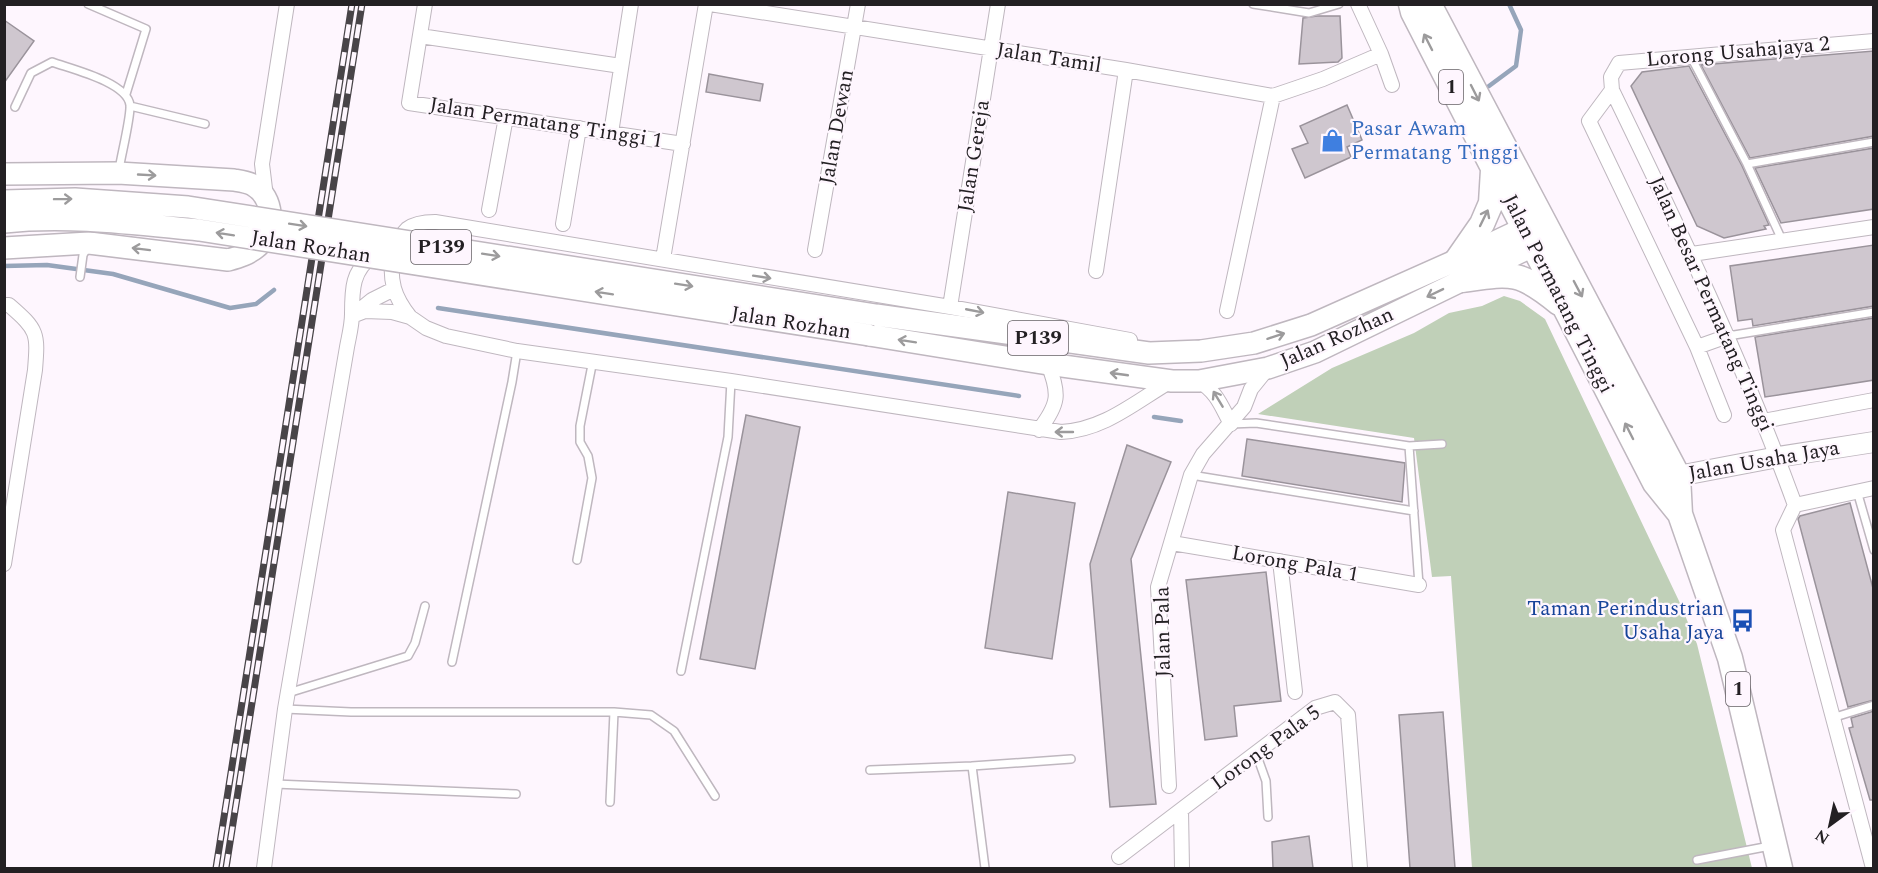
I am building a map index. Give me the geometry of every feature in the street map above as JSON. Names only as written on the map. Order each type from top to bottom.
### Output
[{"type":"highway","name":"Jalan Permatang Tinggi","points":[[1411,4],[1493,169],[1537,233],[1567,311],[1666,480]]},
{"type":"highway","name":"Jalan Permatang Tinggi","points":[[1429,4],[1537,233],[1666,480],[1680,514],[1730,658],[1780,868]]},
{"type":"highway","points":[[1493,169],[1491,203],[1460,270],[1523,278],[1540,288],[1567,311]]},
{"type":"main road","points":[[4,174],[118,173],[234,180],[252,184],[266,196],[271,212],[267,236],[258,246],[243,256],[228,260],[86,249],[4,248]]},
{"type":"main road","name":"Jalan Rozhan","points":[[4,201],[75,199],[188,207],[873,325],[1048,364],[1172,381],[1198,381],[1268,368],[1315,352],[1460,270],[1537,233]]},
{"type":"main road","name":"Jalan Rozhan","points":[[4,222],[132,223],[200,230],[873,325],[1149,353],[1201,351],[1254,343],[1311,325],[1460,270]]},
{"type":"street","points":[[266,196],[262,164],[287,4]]},
{"type":"street","points":[[425,4],[420,36],[621,66]]},
{"type":"street","points":[[611,133],[631,4]]},
{"type":"street","points":[[663,259],[708,4]]},
{"type":"street","name":"Jalan Tamil","points":[[708,4],[1126,70],[1274,96],[1323,79],[1381,54]]},
{"type":"street","name":"Jalan Dewan","points":[[815,250],[858,4]]},
{"type":"street","name":"Jalan Gereja","points":[[950,307],[998,4]]},
{"type":"street","points":[[1358,4],[1381,54],[1392,85]]},
{"type":"street","name":"Jalan Permatang Tinggi 1","points":[[420,36],[409,103],[683,144]]},
{"type":"street","name":"Lorong Usahajaya 2","points":[[1611,83],[1619,63],[1874,41]]},
{"type":"street","points":[[1096,270],[1126,70]]},
{"type":"street","name":"Jalan Besar Permatang Tinggi","points":[[1611,83],[1728,336],[1796,505]]},
{"type":"street","name":"Jalan Besar Permatang Tinggi","points":[[1611,83],[1589,121],[1697,347],[1724,415]]},
{"type":"street","points":[[1227,311],[1274,96]]},
{"type":"street","points":[[489,210],[506,117]]},
{"type":"street","points":[[563,224],[579,128]]},
{"type":"street","points":[[410,317],[394,289],[391,272],[397,243],[407,229],[421,223],[435,222],[1201,351]]},
{"type":"street","points":[[1692,254],[1874,227]]},
{"type":"street","points":[[264,868],[285,709],[352,316],[352,292],[357,272],[364,261],[397,243]]},
{"type":"street","points":[[352,316],[372,300],[394,289]]},
{"type":"street","points":[[4,305],[9,305],[29,322],[37,341],[35,370],[4,564]]},
{"type":"street","points":[[352,316],[365,311],[392,312],[410,317],[426,328],[446,336],[517,351],[593,360],[1039,430],[1078,431],[1097,426],[1172,381]]},
{"type":"street","points":[[1697,347],[1728,336]]},
{"type":"street","points":[[1039,430],[1055,407],[1057,396],[1055,382],[1048,364]]},
{"type":"street","name":"Jalan Pala","points":[[1169,786],[1158,587],[1191,475],[1203,453],[1244,407],[1251,389],[1268,368]]},
{"type":"street","points":[[1198,381],[1216,395],[1231,424]]},
{"type":"street","name":"Jalan Usaha Jaya","points":[[1763,421],[1874,400]]},
{"type":"street","name":"Jalan Usaha Jaya","points":[[1666,480],[1778,456],[1874,442]]},
{"type":"street","points":[[1873,868],[1783,530],[1796,505],[1874,488]]},
{"type":"street","name":"Lorong Pala 1","points":[[1172,543],[1419,585]]},
{"type":"street","points":[[1281,561],[1295,692]]},
{"type":"street","name":"Lorong Pala 5","points":[[1119,857],[1315,708],[1335,702],[1348,715],[1360,868]]},
{"type":"street","points":[[1181,810],[1182,868]]},
{"type":"lane","points":[[88,4],[146,29],[126,94],[130,106],[118,173]]},
{"type":"lane","points":[[1253,4],[1309,13],[1339,4]]},
{"type":"lane","points":[[1690,56],[1747,164],[1782,240]]},
{"type":"lane","points":[[15,107],[31,73],[52,62],[108,82],[126,94]]},
{"type":"lane","points":[[130,106],[205,124]]},
{"type":"lane","points":[[1747,164],[1874,142]]},
{"type":"lane","points":[[80,277],[86,249]]},
{"type":"lane","points":[[1728,336],[1874,312]]},
{"type":"lane","points":[[452,662],[517,351]]},
{"type":"lane","points":[[577,560],[592,478],[588,456],[580,442],[580,426],[593,360]]},
{"type":"lane","points":[[681,670],[728,437],[730,381]]},
{"type":"lane","points":[[1231,424],[1256,423],[1409,446],[1442,444]]},
{"type":"lane","points":[[1409,446],[1419,585]]},
{"type":"lane","points":[[1191,475],[1414,511]]},
{"type":"lane","points":[[1857,491],[1874,550]]},
{"type":"lane","points":[[288,693],[408,656],[416,643],[425,606]]},
{"type":"lane","points":[[1832,718],[1874,705]]},
{"type":"lane","points":[[285,709],[351,712],[614,712],[651,715],[675,731],[715,796]]},
{"type":"lane","points":[[610,802],[614,712]]},
{"type":"lane","points":[[1256,753],[1266,781],[1268,817]]},
{"type":"lane","points":[[870,770],[1071,759]]},
{"type":"lane","points":[[972,766],[985,868]]},
{"type":"lane","points":[[275,784],[516,794]]},
{"type":"lane","points":[[1697,860],[1775,845]]},
{"type":"green space","points":[[1504,296],[1520,301],[1545,319],[1679,601],[1697,644],[1752,868],[1472,868],[1451,576],[1432,577],[1414,438],[1258,414],[1332,368],[1414,333],[1449,313],[1482,306]]},
{"type":"building","points":[[1340,16],[1342,58],[1338,62],[1299,64],[1303,18]]},
{"type":"building","points":[[4,20],[34,41],[4,83]]},
{"type":"building","points":[[1874,51],[1874,136],[1750,158],[1701,65]]},
{"type":"building","points":[[1689,66],[1742,166],[1769,225],[1764,226],[1766,229],[1724,238],[1697,226],[1631,86],[1642,72]]},
{"type":"building","points":[[709,74],[763,84],[760,101],[706,92]]},
{"type":"building","name":"Pasar Awam Permatang Tinggi","points":[[1347,105],[1362,140],[1347,147],[1351,157],[1305,178],[1292,149],[1308,143],[1300,126]]},
{"type":"building","points":[[1874,148],[1874,209],[1781,223],[1755,168]]},
{"type":"building","points":[[1874,245],[1874,306],[1753,326],[1752,319],[1738,321],[1730,266]]},
{"type":"building","points":[[1874,318],[1874,380],[1765,397],[1755,337]]},
{"type":"building","points":[[746,415],[800,427],[755,669],[700,659]]},
{"type":"building","points":[[1247,439],[1405,463],[1402,502],[1242,476]]},
{"type":"building","points":[[1127,445],[1171,462],[1131,559],[1156,804],[1110,807],[1090,564]]},
{"type":"building","points":[[1008,492],[1075,503],[1052,659],[985,648]]},
{"type":"building","points":[[1850,503],[1874,592],[1874,700],[1848,707],[1798,519],[1800,516]]},
{"type":"building","points":[[1266,572],[1281,701],[1234,706],[1237,736],[1205,740],[1186,580]]},
{"type":"building","points":[[1874,711],[1874,800],[1870,800],[1849,728],[1853,727],[1851,718]]},
{"type":"building","points":[[1443,712],[1455,868],[1410,868],[1399,715]]},
{"type":"building","points":[[1309,836],[1313,868],[1273,868],[1272,842]]},
{"type":"waterway","points":[[1489,86],[1516,66],[1521,30],[1509,4]]},
{"type":"waterway","points":[[4,266],[47,265],[113,274],[230,308],[256,304],[274,290]]},
{"type":"waterway","points":[[438,308],[1019,396]]},
{"type":"waterway","points":[[1154,417],[1181,421]]},
{"type":"railway","points":[[216,868],[352,4]]},
{"type":"railway","points":[[226,868],[362,4]]},
{"type":"place","name":"Pasar Awam Permatang Tinggi","points":[[1333,141]]},
{"type":"place","name":"Taman Perindustrian Usaha Jaya","points":[[1742,621]]}]
